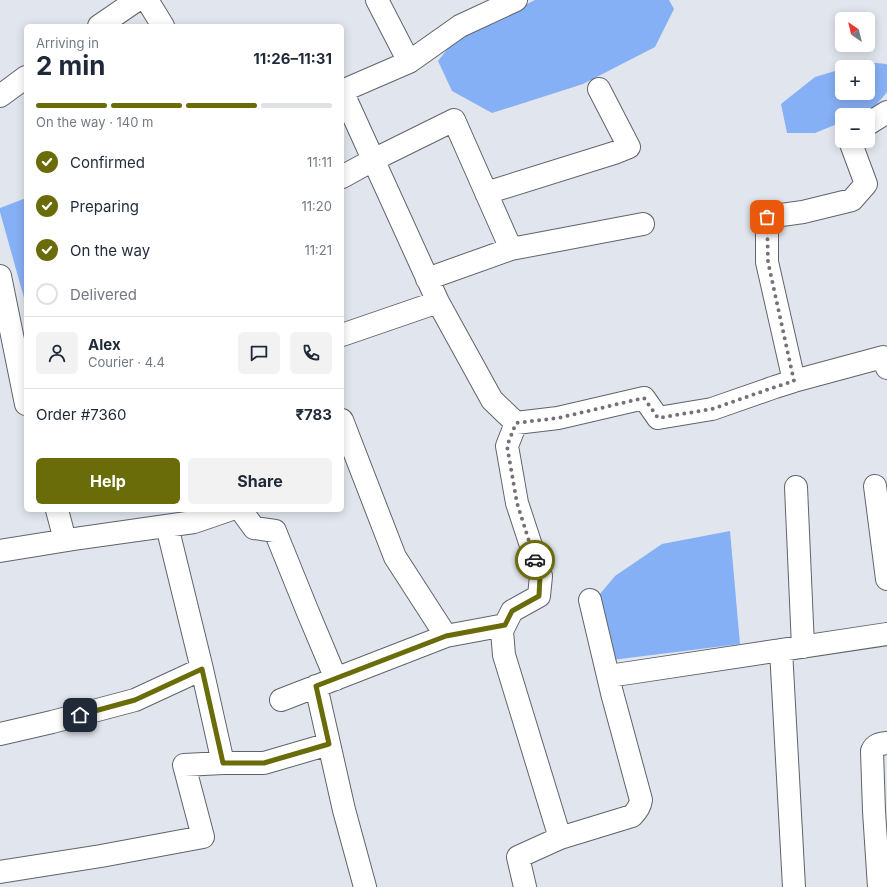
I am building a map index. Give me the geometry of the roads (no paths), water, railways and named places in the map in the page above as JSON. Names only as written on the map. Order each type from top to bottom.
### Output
[{"type":"street","points":[[102,24],[137,0]]},
{"type":"street","points":[[147,0],[162,24]]},
{"type":"street","points":[[377,0],[409,62]]},
{"type":"street","points":[[344,90],[409,62],[460,26],[513,1]]},
{"type":"street","points":[[0,96],[24,78]]},
{"type":"street","points":[[486,193],[614,153],[629,146],[599,89]]},
{"type":"street","points":[[344,95],[438,302],[492,400],[516,423]]},
{"type":"street","points":[[875,120],[887,112]]},
{"type":"street","points":[[344,176],[454,120],[511,249]]},
{"type":"street","points":[[794,381],[768,262],[767,217],[803,212],[852,200],[866,184],[853,148]]},
{"type":"street","points":[[427,279],[511,249],[643,224]]},
{"type":"street","points":[[0,276],[4,320],[24,396]]},
{"type":"street","points":[[344,334],[438,302]]},
{"type":"street","points":[[516,423],[558,418],[644,398],[658,418],[712,409],[794,381],[883,357],[887,368]]},
{"type":"street","points":[[516,423],[507,446],[517,503],[540,576],[539,596],[512,611],[502,631],[504,655],[560,838]]},
{"type":"street","points":[[344,425],[395,557],[446,636]]},
{"type":"street","points":[[875,486],[887,578]]},
{"type":"street","points":[[796,487],[803,647]]},
{"type":"street","points":[[58,512],[65,540]]},
{"type":"street","points":[[0,551],[65,540],[194,522],[223,512]]},
{"type":"street","points":[[242,512],[254,528],[275,531],[336,678]]},
{"type":"street","points":[[167,526],[223,763]]},
{"type":"street","points":[[524,887],[518,857],[560,838],[632,816],[638,811],[640,805],[640,793],[612,693],[590,600]]},
{"type":"street","points":[[281,700],[446,636],[505,625]]},
{"type":"street","points":[[609,676],[887,634]]},
{"type":"street","points":[[781,650],[794,887]]},
{"type":"street","points":[[0,734],[135,700],[202,669]]},
{"type":"street","points":[[316,686],[344,810],[365,887]]},
{"type":"street","points":[[879,887],[872,751],[878,744],[887,743]]},
{"type":"street","points":[[0,872],[203,838],[184,765],[264,763],[329,744]]},
{"type":"water","points":[[535,0],[669,0],[674,9],[655,47],[583,84],[492,113],[452,91],[438,61],[452,43]]},
{"type":"water","points":[[875,63],[886,64],[887,92],[874,108],[835,108],[835,125],[815,133],[787,133],[781,104],[815,77],[835,71],[835,100],[875,100]]},
{"type":"water","points":[[24,199],[24,298],[0,212],[0,208]]},
{"type":"water","points":[[730,531],[740,644],[612,660],[595,600],[615,576],[662,544]]}]
